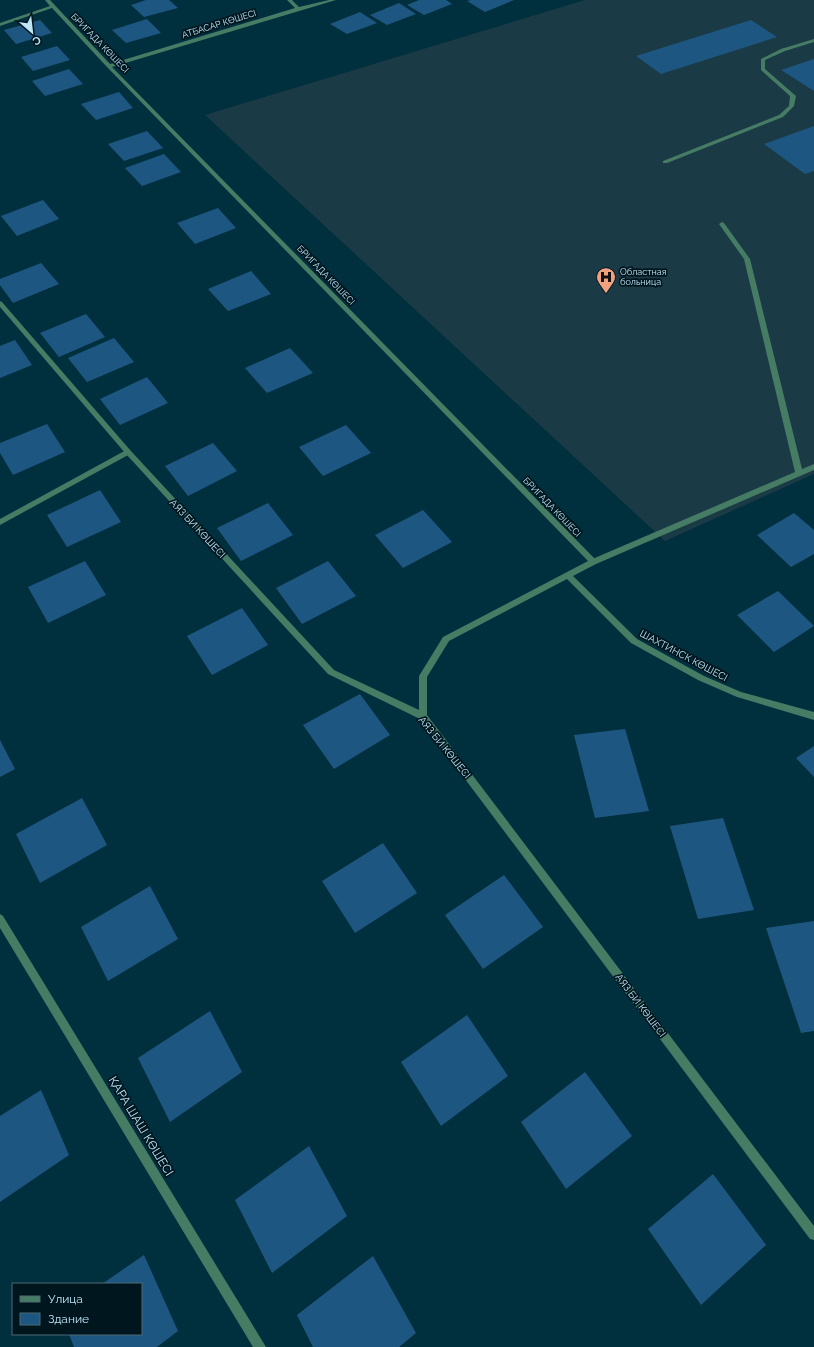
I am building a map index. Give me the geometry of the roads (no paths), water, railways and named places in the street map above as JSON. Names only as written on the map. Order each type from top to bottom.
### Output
[{"type":"street","name":"БРИГАДА КӨШЕСІ","points":[[47,0],[109,66],[593,562]]},
{"type":"street","points":[[289,0],[298,9]]},
{"type":"street","name":"АТБАСАР КӨШЕСІ","points":[[109,66],[298,9],[334,0]]},
{"type":"street","points":[[0,25],[53,6]]},
{"type":"street","points":[[665,162],[781,116],[791,106],[793,96],[763,69],[763,59],[783,50],[814,40]]},
{"type":"street","points":[[722,224],[747,259],[799,473]]},
{"type":"street","name":"АЯЗ БИ КӨШЕСІ","points":[[0,303],[128,452],[331,672],[423,716],[814,1235]]},
{"type":"street","points":[[0,522],[128,452]]},
{"type":"street","points":[[423,716],[423,676],[446,639],[593,562],[814,467]]},
{"type":"street","name":"ШАХТИНСК КӨШЕСІ","points":[[567,575],[634,641],[701,678],[740,695],[814,716]]},
{"type":"street","name":"ҚАРА ШАШ КӨШЕСІ","points":[[0,919],[260,1347]]},
{"type":"place","name":"Областная больница","points":[[606,294]]}]
